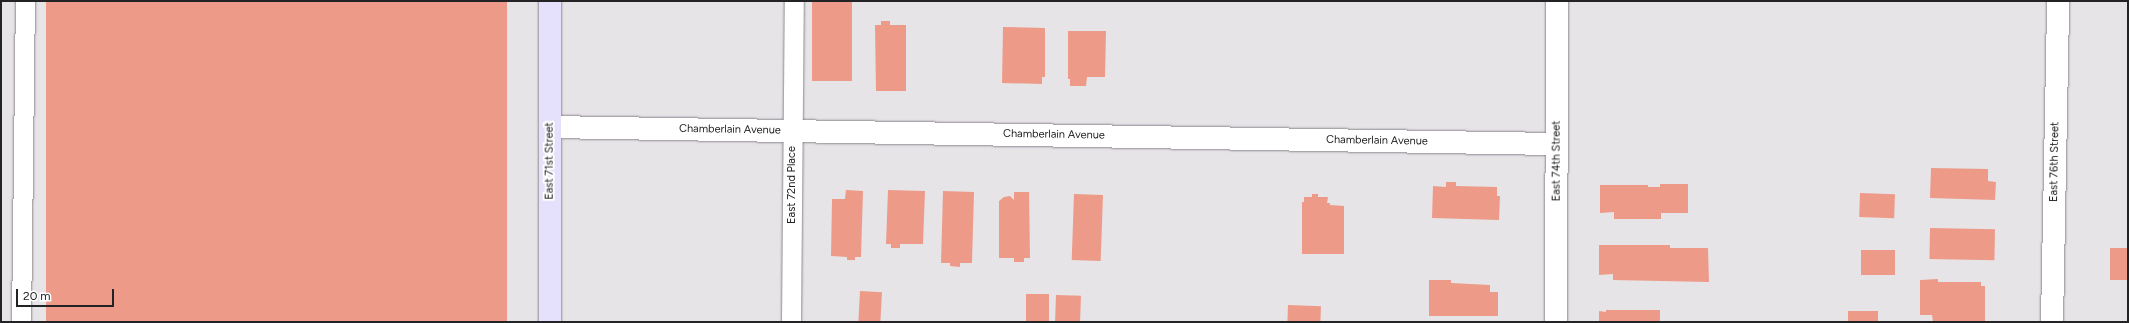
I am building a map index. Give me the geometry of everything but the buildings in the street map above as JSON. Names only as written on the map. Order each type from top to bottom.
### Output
[{"type":"street","name":"East 71st Street","points":[[550,1],[550,322]]},
{"type":"street","name":"East 74th Street","points":[[1556,322],[1557,1]]},
{"type":"street","name":"East 76th Street","points":[[2052,322],[2058,1]]},
{"type":"street","name":"Chamberlain Avenue","points":[[550,127],[1556,144]]},
{"type":"lane","points":[[21,322],[25,1]]},
{"type":"lane","name":"East 72nd Place","points":[[790,322],[794,1]]}]
